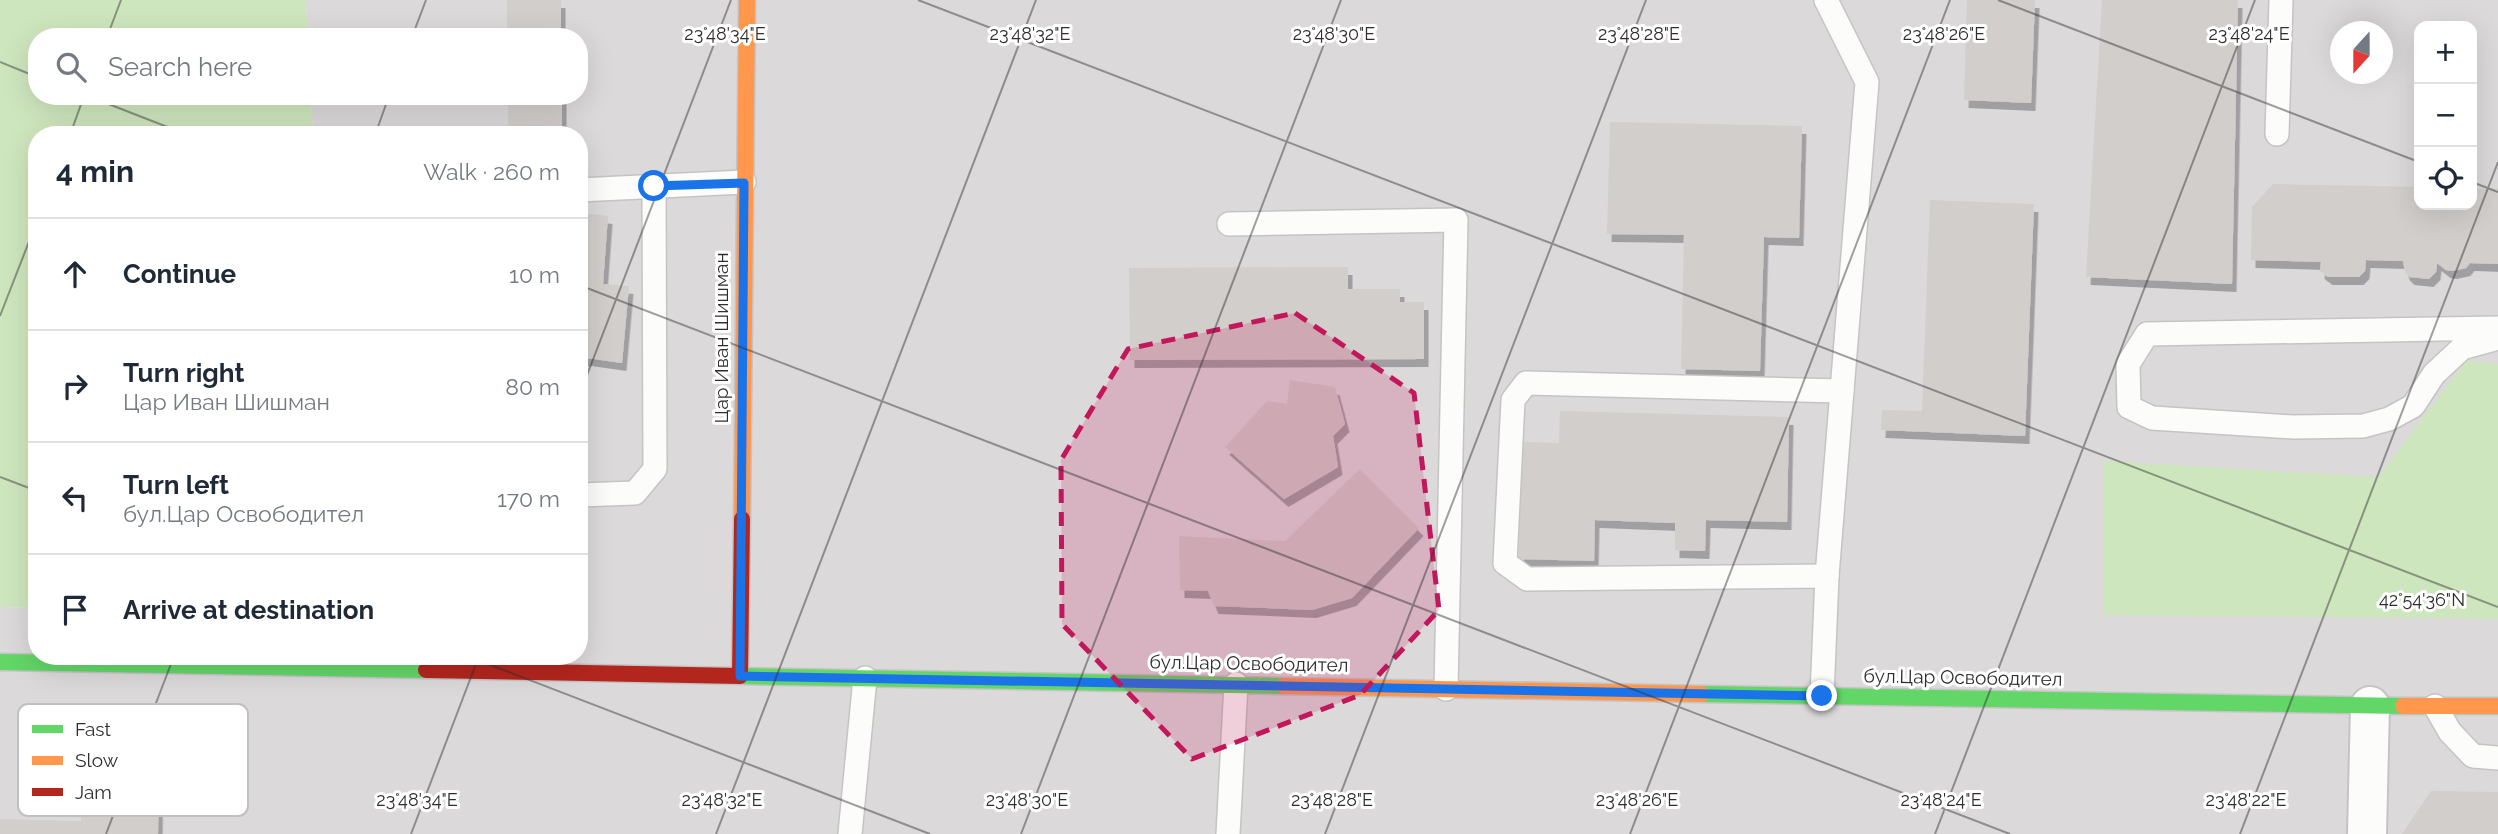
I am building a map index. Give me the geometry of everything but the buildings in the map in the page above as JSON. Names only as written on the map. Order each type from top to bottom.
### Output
[{"type":"street","name":"Цар Иван Шишман","points":[[740,676],[747,0]]},
{"type":"street","name":"бул.Цар Освободител","points":[[0,662],[28,663]]},
{"type":"street","name":"бул.Цар Освободител","points":[[159,665],[2370,706],[2498,706]]},
{"type":"street","points":[[2367,834],[2370,706]]},
{"type":"lane","points":[[1822,696],[1827,576],[1867,82],[1826,0]]},
{"type":"lane","points":[[2277,134],[2281,0]]},
{"type":"lane","points":[[588,190],[744,183]]},
{"type":"lane","points":[[588,495],[635,493],[655,469],[654,186]]},
{"type":"lane","points":[[1229,224],[1456,220],[1446,689]]},
{"type":"lane","points":[[2498,328],[2147,334],[2128,365],[2129,407],[2151,418],[2293,426],[2363,426],[2389,419],[2413,406],[2434,374],[2462,348],[2498,338]]},
{"type":"lane","points":[[1827,576],[1527,579],[1505,563],[1513,400],[1526,383],[1842,391]]},
{"type":"lane","points":[[850,834],[865,678]]},
{"type":"lane","points":[[1228,834],[1236,684]]},
{"type":"lane","points":[[2435,706],[2450,732],[2473,756],[2498,758]]},
{"type":"highlighted area","points":[[1295,313],[1414,393],[1439,610],[1360,695],[1192,759],[1062,624],[1061,460],[1128,349]]},
{"type":"shaded area","points":[[306,0],[2498,0],[2498,834],[0,834],[0,607],[28,608],[28,665],[588,665],[588,126],[313,126],[311,105],[588,105],[588,28],[308,28]]},
{"type":"green space","points":[[0,0],[306,0],[308,28],[28,28],[28,105],[311,105],[313,126],[28,126],[28,608],[0,607]]},
{"type":"green space","points":[[2466,361],[2498,364],[2498,619],[2103,615],[2104,461],[2378,477]]},
{"type":"traffic: fast","points":[[0,662],[28,663]]},
{"type":"traffic: fast","points":[[160,665],[426,670]]},
{"type":"traffic: fast","points":[[740,676],[1284,686]]},
{"type":"traffic: fast","points":[[1702,694],[2403,706]]},
{"type":"traffic: slow","points":[[742,519],[747,0]]},
{"type":"traffic: slow","points":[[1284,686],[1702,694]]},
{"type":"traffic: slow","points":[[2403,706],[2498,706]]},
{"type":"traffic: jam","points":[[426,670],[740,676],[742,519]]},
{"type":"route","points":[[654,186],[744,183],[740,676],[1822,696]]}]
